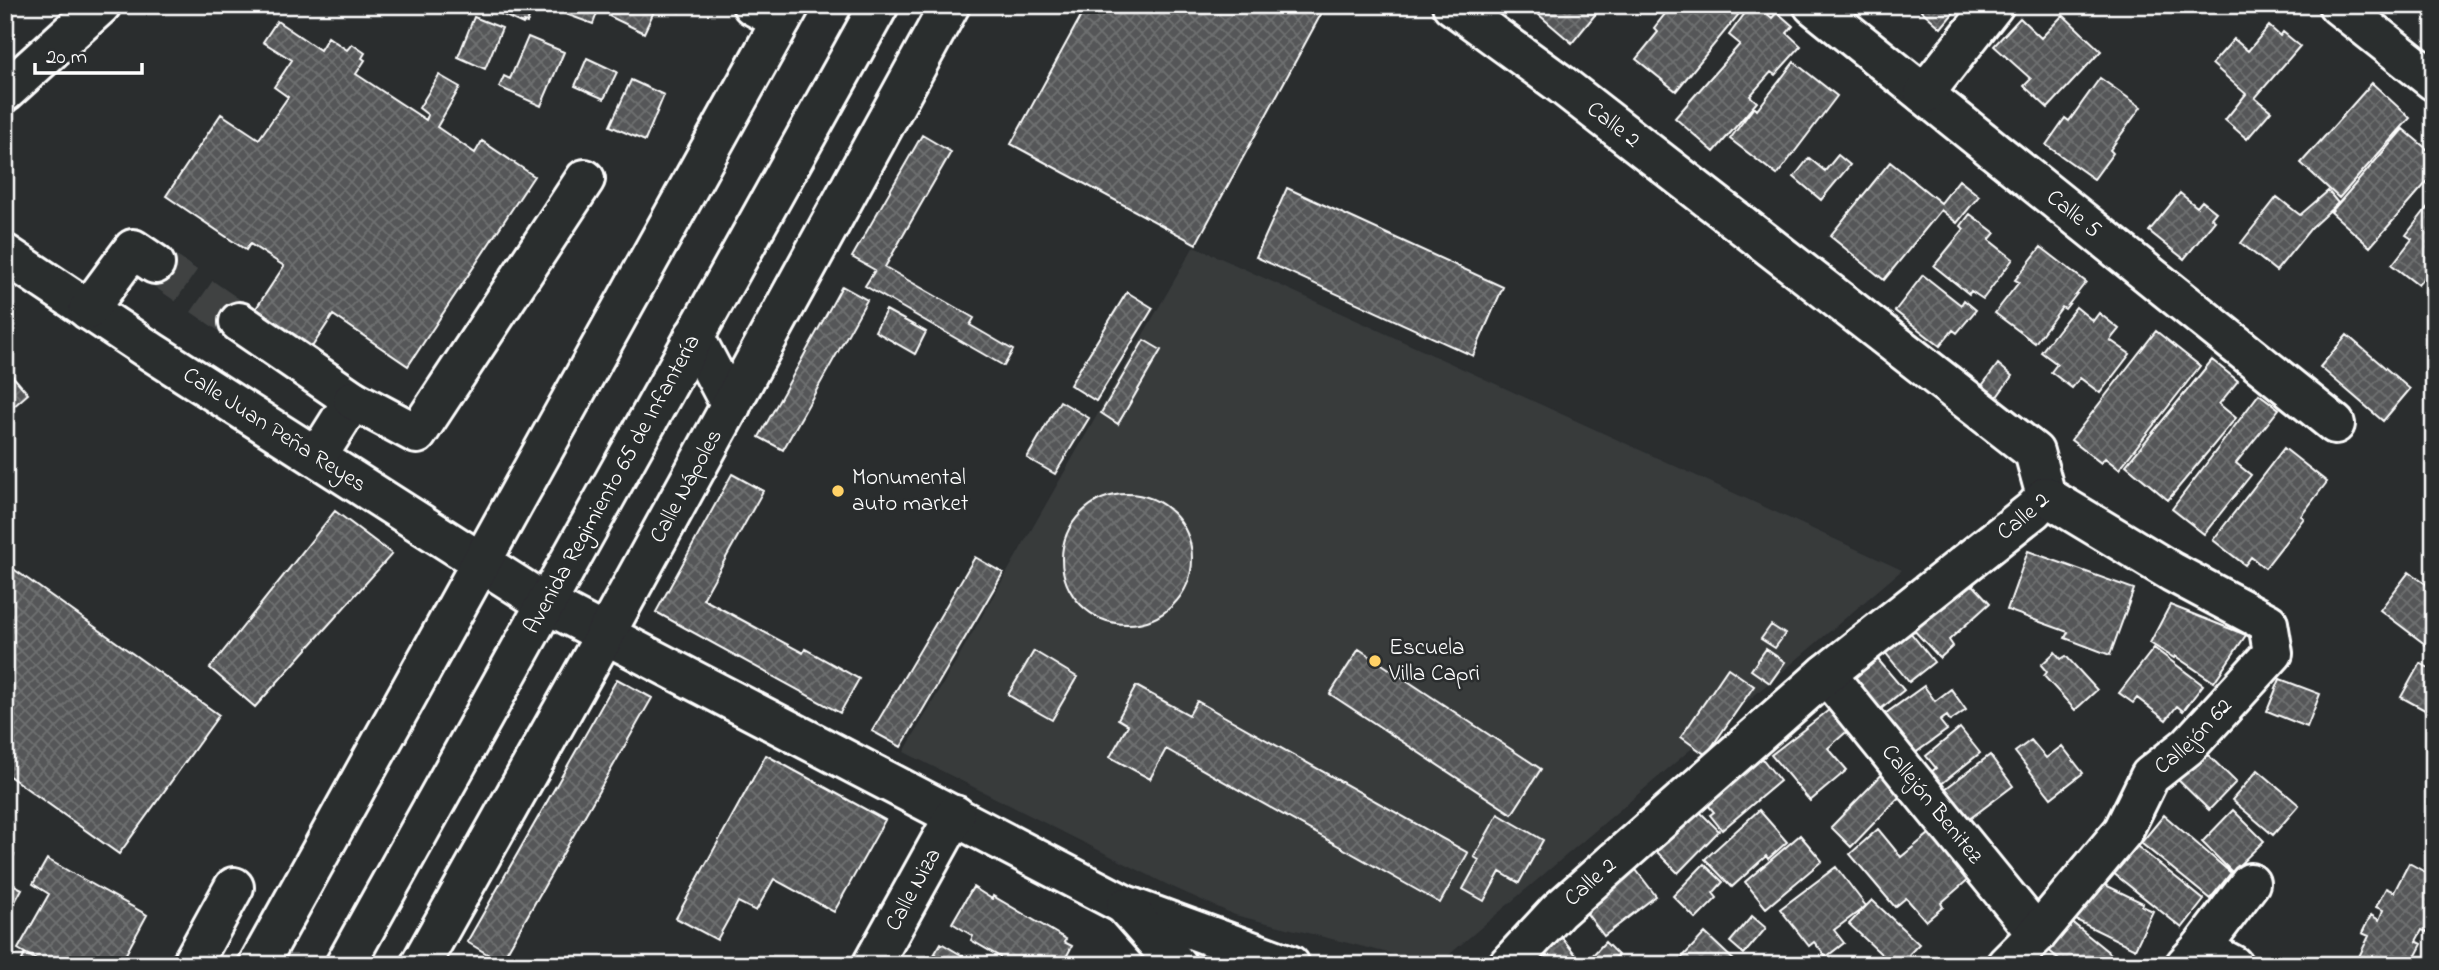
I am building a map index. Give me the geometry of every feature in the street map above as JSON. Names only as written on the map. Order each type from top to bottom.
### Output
[{"type":"main road","points":[[5,92],[101,5]]},
{"type":"main road","name":"Avenida Regimiento 65 de Infantería","points":[[345,965],[879,5]]},
{"type":"main road","name":"Calle Nápoles","points":[[420,965],[606,633],[950,5]]},
{"type":"main road","name":"Calle 2","points":[[1452,5],[1562,85],[2034,452],[2046,496],[2033,510],[1826,674],[1558,911],[1508,965]]},
{"type":"main road","name":"Calle 5","points":[[1813,5],[2335,424]]},
{"type":"main road","points":[[1924,93],[1994,5]]},
{"type":"main road","points":[[2338,5],[2434,81]]},
{"type":"main road","points":[[258,965],[481,560],[774,11]]},
{"type":"main road","points":[[239,322],[353,400],[418,434],[585,179]]},
{"type":"main road","points":[[88,310],[133,249],[155,264]]},
{"type":"main road","name":"Calle Juan Peña Reyes","points":[[5,254],[545,603],[1125,905]]},
{"type":"main road","points":[[694,336],[731,406]]},
{"type":"main road","points":[[317,457],[353,400]]},
{"type":"main road","name":"Callejón 62","points":[[2006,965],[2036,934],[2123,831],[2150,776],[2188,746],[2273,653],[2268,623],[2172,572],[2046,496]]},
{"type":"main road","name":"Callejón Benitez","points":[[1826,674],[2036,934]]},
{"type":"main road","name":"Calle Niza","points":[[873,965],[956,815]]},
{"type":"main road","points":[[2206,959],[2250,883]]},
{"type":"main road","points":[[191,965],[234,887]]},
{"type":"main road","points":[[1125,905],[1177,965]]},
{"type":"main road","points":[[1125,905],[1290,965]]},
{"type":"shaded area","name":"Escuela Villa Capri","points":[[1194,246],[1902,570],[1437,965],[1235,915],[1168,885],[904,752]]},
{"type":"building","points":[[481,5],[532,5],[533,8],[527,23],[523,24]]},
{"type":"building","points":[[541,5],[600,5],[593,24]]},
{"type":"building","points":[[614,5],[657,5],[644,33],[609,16]]},
{"type":"building","points":[[667,5],[683,5],[679,12]]},
{"type":"building","points":[[1087,5],[1326,5],[1196,244],[1011,144]]},
{"type":"building","points":[[1548,5],[1603,5],[1572,43],[1539,15]]},
{"type":"building","points":[[1672,5],[1728,5],[1739,14],[1676,91],[1636,59],[1658,32],[1654,28]]},
{"type":"building","points":[[1751,5],[1757,5],[1772,18],[1777,12],[1793,26],[1787,33],[1801,46],[1775,75],[1771,72],[1750,96],[1757,102],[1714,152],[1675,118],[1740,44],[1729,35]]},
{"type":"building","points":[[1915,5],[1960,5],[1941,28]]},
{"type":"building","points":[[2063,15],[2101,51],[2048,108],[2024,86],[2031,79],[1994,46],[2020,18],[2041,38]]},
{"type":"building","points":[[474,17],[502,28],[485,69],[458,57]]},
{"type":"building","points":[[277,21],[320,50],[328,37],[347,50],[352,44],[365,53],[362,58],[365,60],[356,74],[426,120],[428,115],[419,108],[439,75],[460,87],[437,127],[475,153],[482,141],[534,176],[408,366],[333,315],[310,350],[293,340],[295,336],[255,310],[284,266],[250,244],[246,250],[166,196],[221,114],[259,139],[288,97],[274,87],[292,60],[263,42]]},
{"type":"building","points":[[2269,26],[2280,36],[2283,32],[2300,46],[2255,98],[2271,111],[2247,139],[2225,120],[2246,94],[2212,64],[2234,39],[2248,51]]},
{"type":"building","points":[[528,37],[564,52],[541,106],[499,87],[504,76],[510,79]]},
{"type":"building","points":[[587,58],[617,72],[604,99],[575,86]]},
{"type":"building","points":[[1794,62],[1837,96],[1777,175],[1730,139],[1754,107],[1757,110]]},
{"type":"building","points":[[2100,78],[2141,107],[2110,150],[2113,153],[2094,179],[2046,145],[2065,118],[2069,121]]},
{"type":"building","points":[[631,80],[664,95],[645,141],[610,126]]},
{"type":"building","points":[[2372,83],[2410,118],[2339,198],[2301,163]]},
{"type":"building","points":[[2403,129],[2434,155],[2434,174],[2370,247],[2331,212]]},
{"type":"building","points":[[922,135],[951,152],[885,267],[974,318],[970,325],[1013,350],[1004,366],[865,286],[875,270],[852,257]]},
{"type":"building","points":[[1838,155],[1850,165],[1821,200],[1794,177],[1809,158],[1825,171]]},
{"type":"building","points":[[1890,162],[1941,203],[1959,180],[1979,196],[1957,223],[1941,210],[1884,280],[1830,236]]},
{"type":"building","points":[[1287,188],[1503,287],[1473,356],[1256,257]]},
{"type":"building","points":[[2328,191],[2338,203],[2311,228],[2276,271],[2241,243],[2277,197],[2300,215]]},
{"type":"building","points":[[2180,193],[2197,207],[2202,201],[2216,212],[2211,218],[2215,221],[2184,259],[2149,231]]},
{"type":"building","points":[[2434,199],[2434,265],[2418,285],[2392,265],[2412,239],[2406,235]]},
{"type":"building","points":[[1970,214],[1995,233],[1989,240],[2013,259],[1983,299],[1971,291],[1969,294],[1934,266],[1964,229],[1961,226]]},
{"type":"building","points":[[2041,247],[2086,282],[2065,309],[2062,307],[2035,343],[1995,313],[2019,282],[2015,280]]},
{"type":"building","points":[[1923,275],[1961,305],[1964,300],[1976,310],[1957,333],[1953,330],[1940,346],[1895,311]]},
{"type":"building","points":[[842,286],[867,300],[783,450],[759,437]]},
{"type":"building","points":[[1127,292],[1153,308],[1096,401],[1070,385]]},
{"type":"building","points":[[2076,307],[2093,321],[2099,313],[2119,329],[2110,340],[2130,354],[2100,393],[2080,378],[2072,388],[2051,372],[2057,364],[2041,352]]},
{"type":"building","points":[[886,310],[926,332],[915,354],[875,331]]},
{"type":"building","points":[[2156,331],[2200,366],[2119,469],[2105,458],[2101,463],[2071,440]]},
{"type":"building","points":[[2347,335],[2410,389],[2383,421],[2320,367]]},
{"type":"building","points":[[1144,340],[1161,350],[1118,424],[1101,413]]},
{"type":"building","points":[[2212,360],[2238,381],[2219,404],[2236,418],[2168,500],[2126,465]]},
{"type":"building","points":[[1998,364],[2012,376],[1996,398],[1981,387]]},
{"type":"building","points":[[5,367],[28,394],[5,414]]},
{"type":"building","points":[[2259,394],[2279,409],[2236,463],[2251,475],[2204,534],[2172,509]]},
{"type":"building","points":[[1060,401],[1089,418],[1055,474],[1027,458]]},
{"type":"building","points":[[2284,448],[2327,482],[2301,516],[2304,518],[2265,568],[2251,557],[2245,565],[2213,540]]},
{"type":"building","points":[[732,474],[763,491],[703,599],[803,653],[805,649],[859,679],[840,713],[656,612]]},
{"type":"building","points":[[1127,494],[1152,499],[1173,513],[1187,534],[1192,559],[1187,584],[1173,605],[1152,619],[1127,624],[1102,619],[1081,605],[1067,584],[1062,559],[1067,534],[1081,513],[1102,499]]},
{"type":"building","points":[[335,511],[392,554],[255,707],[210,668]]},
{"type":"building","points":[[2028,551],[2134,589],[2110,655],[2065,638],[2068,632],[2007,610]]},
{"type":"building","points":[[975,557],[1003,573],[901,747],[872,731]]},
{"type":"building","points":[[5,563],[219,715],[119,854],[5,773]]},
{"type":"building","points":[[2409,572],[2434,590],[2434,651],[2380,610]]},
{"type":"building","points":[[1964,575],[1990,603],[1949,640],[1953,646],[1940,658],[1909,625]]},
{"type":"building","points":[[2170,605],[2246,635],[2214,682],[2150,643]]},
{"type":"building","points":[[1771,625],[1785,634],[1775,648],[1761,639]]},
{"type":"building","points":[[1906,627],[1934,662],[1909,682],[1881,647]]},
{"type":"building","points":[[2154,648],[2203,685],[2183,711],[2177,706],[2166,720],[2137,698],[2133,703],[2119,693]]},
{"type":"building","points":[[1359,649],[1541,769],[1512,814],[1330,694]]},
{"type":"building","points":[[1766,649],[1785,662],[1770,683],[1751,670]]},
{"type":"building","points":[[1034,651],[1077,677],[1052,720],[1008,695]]},
{"type":"building","points":[[2055,652],[2061,659],[2066,656],[2097,690],[2075,710],[2044,676],[2047,672],[2041,665]]},
{"type":"building","points":[[1875,656],[1904,690],[1871,717],[1842,683]]},
{"type":"building","points":[[2420,663],[2434,671],[2434,715],[2401,697]]},
{"type":"building","points":[[1728,668],[1754,686],[1706,755],[1681,737]]},
{"type":"building","points":[[617,679],[652,698],[501,962],[467,942]]},
{"type":"building","points":[[2280,679],[2320,694],[2307,727],[2267,711]]},
{"type":"building","points":[[1136,686],[1189,715],[1197,701],[1468,853],[1440,903],[1166,749],[1150,779],[1110,757],[1128,725],[1118,719]]},
{"type":"building","points":[[1924,686],[1935,701],[1951,689],[1966,710],[1950,721],[1947,716],[1940,721],[1947,730],[1911,756],[1882,716]]},
{"type":"building","points":[[1834,706],[1852,727],[1828,748],[1847,770],[1810,801],[1771,755]]},
{"type":"building","points":[[1960,728],[1980,753],[1940,785],[1930,773],[1936,768],[1926,756]]},
{"type":"building","points":[[2031,740],[2046,758],[2062,746],[2083,773],[2051,798],[2015,752]]},
{"type":"building","points":[[2206,753],[2236,782],[2209,810],[2174,776],[2185,764],[2191,770]]},
{"type":"building","points":[[766,755],[885,820],[834,912],[774,879],[756,911],[738,902],[717,940],[676,918]]},
{"type":"building","points":[[1990,755],[2013,786],[1964,823],[1941,792]]},
{"type":"building","points":[[1761,757],[1780,781],[1722,830],[1710,815],[1714,812],[1702,798]]},
{"type":"building","points":[[1893,763],[1900,771],[1888,783],[1901,795],[1851,847],[1831,827]]},
{"type":"building","points":[[2258,770],[2299,805],[2273,835],[2232,800]]},
{"type":"building","points":[[2434,786],[2434,827],[2424,822],[2432,806],[2426,802]]},
{"type":"building","points":[[1693,805],[1719,831],[1678,873],[1654,849]]},
{"type":"building","points":[[1759,810],[1787,842],[1768,859],[1766,856],[1732,887],[1705,859]]},
{"type":"building","points":[[2233,810],[2264,841],[2232,872],[2202,842]]},
{"type":"building","points":[[1498,814],[1543,840],[1519,883],[1500,872],[1484,901],[1463,889],[1479,860],[1474,857]]},
{"type":"building","points":[[2164,815],[2231,873],[2210,899],[2141,843]]},
{"type":"building","points":[[1940,825],[1978,871],[1941,903],[1943,907],[1926,921],[1906,898],[1895,907],[1850,854],[1878,829],[1901,857]]},
{"type":"building","points":[[1800,835],[1822,861],[1766,908],[1745,882]]},
{"type":"building","points":[[2128,839],[2204,900],[2182,928],[2107,868]]},
{"type":"building","points":[[5,851],[14,855],[5,872]]},
{"type":"building","points":[[47,859],[147,915],[120,965],[45,965],[18,949],[49,894],[33,884]]},
{"type":"building","points":[[1630,862],[1656,896],[1604,936],[1578,902]]},
{"type":"building","points":[[2409,863],[2434,877],[2434,919],[2427,932],[2422,930],[2416,941],[2422,944],[2411,965],[2355,965],[2369,936],[2362,933],[2371,915],[2379,920],[2383,910],[2376,907],[2386,888],[2394,892]]},
{"type":"building","points":[[1704,864],[1723,882],[1713,893],[1717,898],[1696,919],[1673,896]]},
{"type":"building","points":[[1836,867],[1866,906],[1834,930],[1844,943],[1826,957],[1814,942],[1809,946],[1780,909]]},
{"type":"building","points":[[5,880],[22,889],[5,920]]},
{"type":"building","points":[[2095,880],[2143,903],[2142,906],[2153,911],[2135,949],[2076,920]]},
{"type":"building","points":[[973,887],[1066,939],[1064,942],[1072,946],[1062,965],[1006,965],[998,960],[1000,957],[971,940],[973,936],[952,923]]},
{"type":"building","points":[[1872,900],[1919,944],[1899,965],[1893,965],[1849,924]]},
{"type":"building","points":[[1752,916],[1766,928],[1744,954],[1730,942]]},
{"type":"building","points":[[2069,920],[2117,959],[2112,965],[2066,965],[2046,948]]},
{"type":"building","points":[[1555,929],[1576,955],[1564,965],[1532,965]]},
{"type":"building","points":[[1705,933],[1739,965],[1675,965]]},
{"type":"building","points":[[1605,942],[1618,955],[1609,965],[1599,965],[1591,957]]},
{"type":"building","points":[[941,943],[978,965],[928,965]]},
{"type":"building","points":[[25,953],[45,965],[20,965]]},
{"type":"tunnel","points":[[155,264],[239,322]]},
{"type":"place","name":"Monumental auto market","points":[[838,491]]},
{"type":"place","name":"Escuela Villa Capri","points":[[1375,661]]}]
